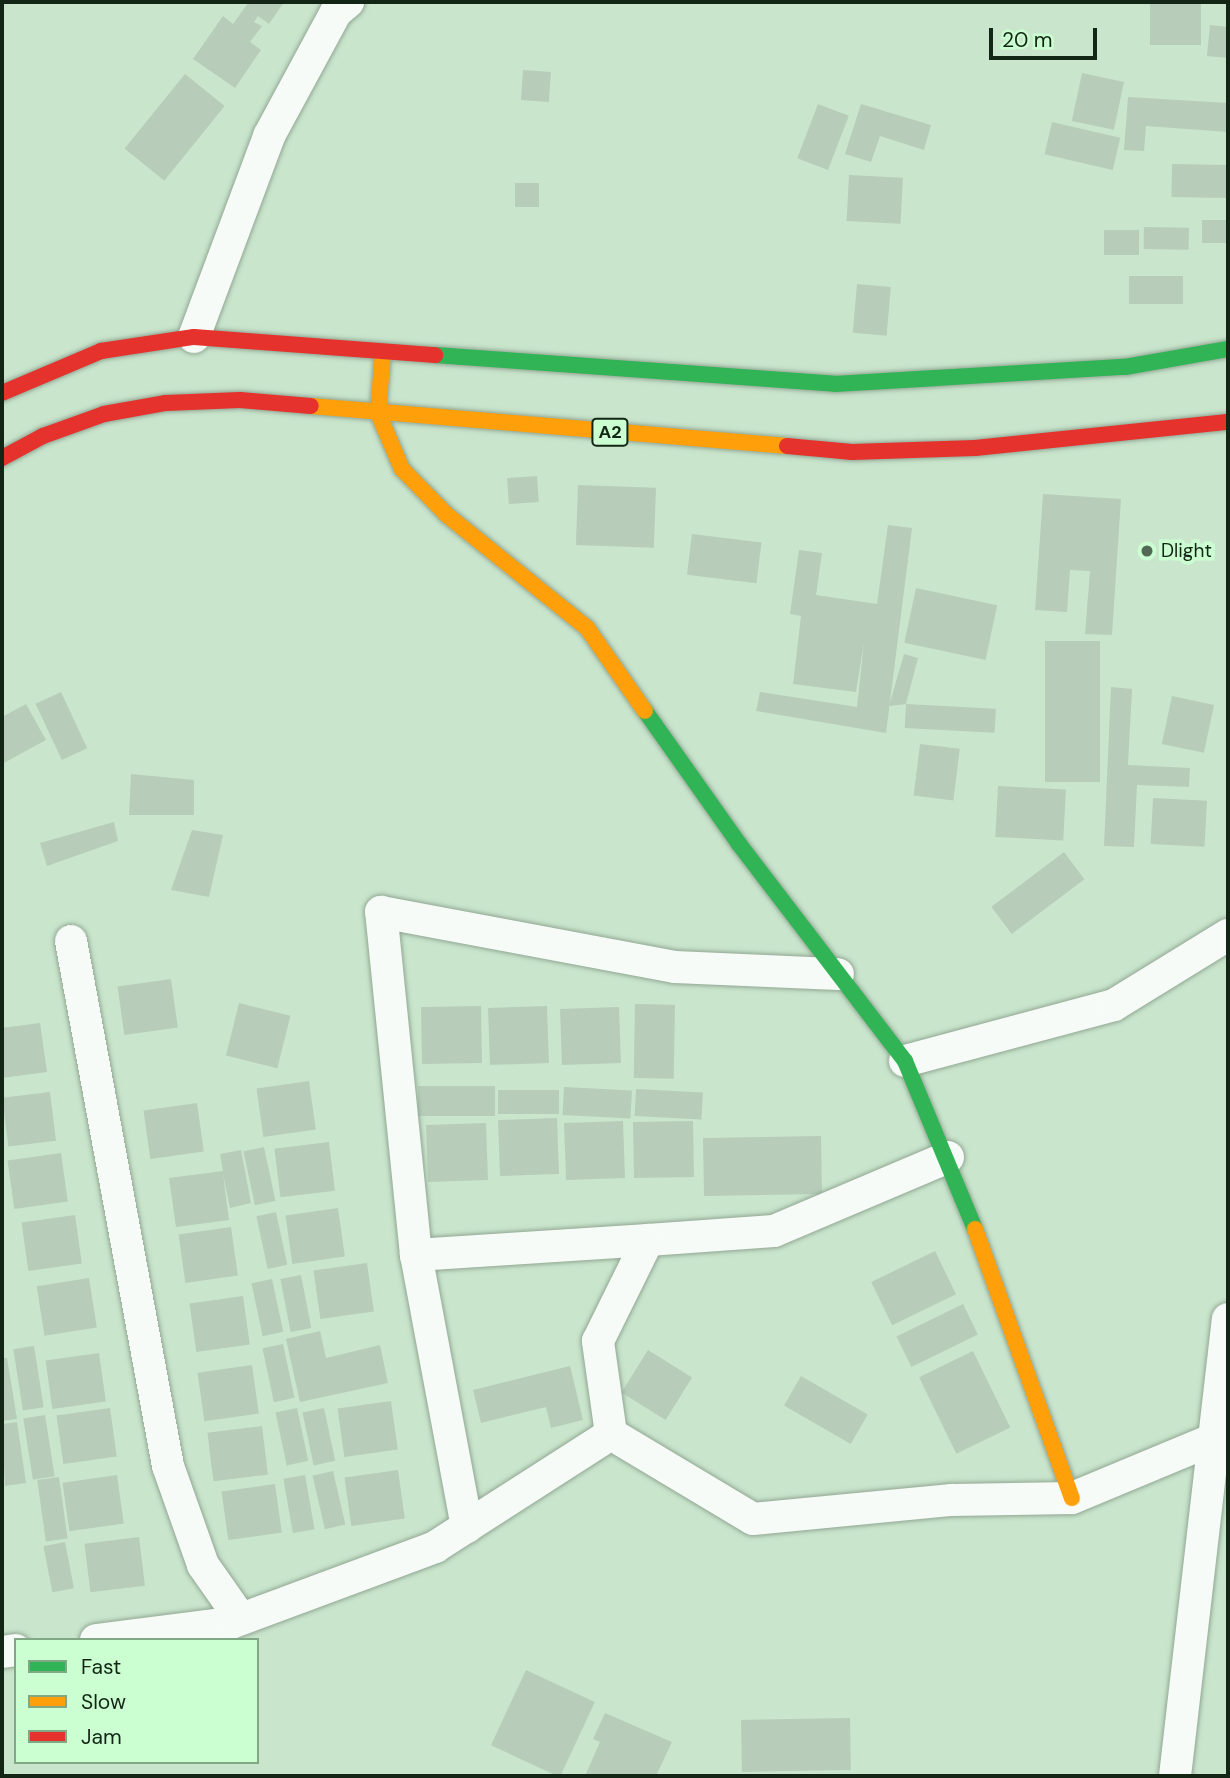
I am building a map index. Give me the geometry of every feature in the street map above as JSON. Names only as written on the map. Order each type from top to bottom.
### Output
[{"type":"main road","points":[[2,393],[101,351],[194,337],[835,384],[1125,367],[1228,349]]},
{"type":"main road","points":[[383,352],[378,413],[402,468],[447,515],[587,628],[739,844],[905,1061],[947,1157],[1072,1498]]},
{"type":"main road","name":"A2","points":[[2,458],[43,436],[104,414],[166,403],[240,400],[852,452],[975,448],[1228,422]]},
{"type":"street","points":[[194,337],[269,136],[337,12],[348,2]]},
{"type":"street","points":[[467,1527],[416,1255],[381,912],[675,967],[838,974]]},
{"type":"street","points":[[905,1061],[1114,1004],[1228,935]]},
{"type":"street","points":[[71,941],[168,1466],[203,1565],[240,1619]]},
{"type":"street","points":[[416,1255],[774,1231],[947,1157]]},
{"type":"street","points":[[611,1434],[598,1341],[648,1240]]},
{"type":"street","points":[[1175,1776],[1220,1437],[1228,1319]]},
{"type":"street","points":[[110,1638],[240,1619],[435,1547],[611,1434]]},
{"type":"street","points":[[611,1434],[753,1519],[952,1500],[1072,1498],[1220,1437]]},
{"type":"building","points":[[284,2],[269,24],[258,16],[254,22],[262,26],[250,42],[261,50],[235,88],[193,59],[223,16],[233,24],[248,3]]},
{"type":"building","points":[[1150,2],[1201,2],[1201,45],[1150,45]]},
{"type":"building","points":[[1210,25],[1228,27],[1228,58],[1207,56]]},
{"type":"building","points":[[523,70],[551,72],[549,102],[521,100]]},
{"type":"building","points":[[1082,73],[1124,82],[1114,130],[1072,121]]},
{"type":"building","points":[[185,74],[225,106],[164,181],[125,149]]},
{"type":"building","points":[[1128,97],[1228,103],[1228,132],[1146,126],[1144,151],[1124,150]]},
{"type":"building","points":[[818,104],[849,116],[828,170],[797,158]]},
{"type":"building","points":[[861,104],[931,125],[924,150],[880,136],[871,162],[845,154]]},
{"type":"building","points":[[1052,122],[1120,138],[1113,170],[1045,154]]},
{"type":"building","points":[[1172,164],[1228,165],[1227,198],[1171,197]]},
{"type":"building","points":[[849,175],[903,178],[901,224],[847,221]]},
{"type":"building","points":[[515,183],[539,183],[539,207],[515,207]]},
{"type":"building","points":[[1202,220],[1228,220],[1228,243],[1202,243]]},
{"type":"building","points":[[1144,227],[1189,228],[1189,250],[1144,249]]},
{"type":"building","points":[[1104,230],[1139,230],[1139,255],[1104,255]]},
{"type":"building","points":[[1129,276],[1183,276],[1183,304],[1129,304]]},
{"type":"building","points":[[857,284],[891,287],[887,336],[853,333]]},
{"type":"building","points":[[537,476],[539,502],[509,504],[507,478]]},
{"type":"building","points":[[578,485],[656,488],[654,548],[576,545]]},
{"type":"building","points":[[1043,494],[1121,499],[1112,635],[1085,634],[1090,571],[1070,570],[1067,612],[1035,610]]},
{"type":"building","points":[[888,525],[912,528],[886,733],[756,711],[760,692],[857,707],[864,643],[856,692],[793,684],[801,616],[790,614],[799,550],[822,553],[816,595],[877,604]]},
{"type":"building","points":[[692,534],[761,543],[756,583],[687,575]]},
{"type":"building","points":[[916,588],[997,605],[986,660],[904,643]]},
{"type":"building","points":[[1045,641],[1100,641],[1100,782],[1045,782]]},
{"type":"building","points":[[904,654],[918,658],[906,704],[889,706]]},
{"type":"building","points":[[1111,687],[1132,689],[1128,765],[1190,768],[1189,787],[1137,785],[1134,847],[1104,846]]},
{"type":"building","points":[[61,692],[87,748],[62,760],[36,704]]},
{"type":"building","points":[[1172,696],[1214,705],[1204,753],[1162,744]]},
{"type":"building","points":[[26,704],[46,740],[2,764],[2,717]]},
{"type":"building","points":[[906,704],[996,709],[995,733],[905,728]]},
{"type":"building","points":[[920,744],[960,749],[953,800],[914,796]]},
{"type":"building","points":[[131,774],[194,780],[194,815],[129,815]]},
{"type":"building","points":[[998,786],[1066,790],[1063,840],[995,837]]},
{"type":"building","points":[[1153,798],[1207,801],[1205,847],[1151,844]]},
{"type":"building","points":[[114,822],[118,841],[47,866],[40,843]]},
{"type":"building","points":[[192,830],[223,835],[209,897],[171,890]]},
{"type":"building","points":[[1064,852],[1084,879],[1012,934],[991,907]]},
{"type":"building","points":[[171,979],[178,1028],[124,1035],[118,987]]},
{"type":"building","points":[[239,1003],[290,1016],[277,1068],[226,1055]]},
{"type":"building","points":[[635,1004],[675,1005],[674,1079],[634,1078]]},
{"type":"building","points":[[481,1006],[482,1063],[422,1064],[421,1007]]},
{"type":"building","points":[[547,1006],[549,1063],[490,1065],[488,1008]]},
{"type":"building","points":[[619,1007],[621,1063],[562,1065],[560,1009]]},
{"type":"building","points":[[40,1023],[47,1072],[2,1078],[2,1028]]},
{"type":"building","points":[[309,1081],[316,1130],[263,1137],[257,1088]]},
{"type":"building","points":[[418,1086],[495,1086],[495,1116],[418,1116]]},
{"type":"building","points":[[564,1087],[632,1091],[630,1119],[563,1115]]},
{"type":"building","points":[[636,1089],[703,1093],[701,1119],[635,1116]]},
{"type":"building","points":[[498,1090],[559,1090],[559,1114],[498,1114]]},
{"type":"building","points":[[50,1092],[56,1141],[8,1146],[2,1098]]},
{"type":"building","points":[[197,1103],[204,1152],[150,1159],[144,1111]]},
{"type":"building","points":[[557,1118],[559,1174],[500,1176],[498,1120]]},
{"type":"building","points":[[623,1121],[625,1178],[566,1180],[564,1123]]},
{"type":"building","points":[[693,1121],[694,1177],[634,1178],[633,1122]]},
{"type":"building","points":[[486,1123],[488,1180],[428,1182],[426,1125]]},
{"type":"building","points":[[821,1136],[822,1194],[704,1196],[703,1138]]},
{"type":"building","points":[[329,1142],[335,1191],[280,1197],[274,1149]]},
{"type":"building","points":[[264,1147],[275,1201],[255,1205],[243,1151]]},
{"type":"building","points":[[241,1150],[251,1203],[230,1208],[223,1174],[229,1220],[176,1227],[169,1178],[223,1171],[220,1154]]},
{"type":"building","points":[[61,1153],[68,1202],[14,1209],[8,1161]]},
{"type":"building","points":[[338,1208],[345,1257],[292,1264],[286,1215]]},
{"type":"building","points":[[276,1212],[287,1265],[268,1269],[256,1216]]},
{"type":"building","points":[[75,1215],[82,1264],[28,1271],[22,1223]]},
{"type":"building","points":[[231,1227],[238,1276],[185,1283],[179,1234]]},
{"type":"building","points":[[935,1251],[956,1294],[892,1325],[871,1282]]},
{"type":"building","points":[[367,1263],[374,1312],[320,1319],[314,1271]]},
{"type":"building","points":[[301,1275],[311,1328],[291,1332],[280,1279]]},
{"type":"building","points":[[89,1278],[97,1327],[44,1336],[37,1286]]},
{"type":"building","points":[[272,1279],[283,1332],[263,1336],[251,1283]]},
{"type":"building","points":[[243,1296],[250,1345],[196,1352],[190,1304]]},
{"type":"building","points":[[963,1304],[978,1335],[911,1367],[896,1336]]},
{"type":"building","points":[[320,1331],[326,1358],[380,1345],[388,1383],[300,1402],[286,1339]]},
{"type":"building","points":[[283,1344],[294,1398],[274,1402],[262,1348]]},
{"type":"building","points":[[34,1346],[44,1407],[23,1411],[13,1349]]},
{"type":"building","points":[[648,1350],[692,1378],[666,1420],[622,1392]]},
{"type":"building","points":[[973,1351],[1010,1427],[956,1454],[919,1377]]},
{"type":"building","points":[[99,1353],[106,1402],[52,1409],[46,1361]]},
{"type":"building","points":[[2,1358],[7,1358],[17,1419],[2,1421]]},
{"type":"building","points":[[252,1365],[259,1414],[204,1421],[198,1373]]},
{"type":"building","points":[[570,1366],[583,1420],[551,1428],[546,1407],[481,1423],[473,1390]]},
{"type":"building","points":[[801,1376],[868,1414],[851,1444],[784,1405]]},
{"type":"building","points":[[391,1401],[398,1450],[344,1457],[338,1409]]},
{"type":"building","points":[[110,1408],[117,1457],[63,1464],[57,1416]]},
{"type":"building","points":[[297,1408],[308,1461],[287,1465],[275,1413]]},
{"type":"building","points":[[324,1408],[335,1461],[314,1465],[302,1413]]},
{"type":"building","points":[[45,1415],[55,1476],[33,1480],[23,1418]]},
{"type":"building","points":[[17,1422],[26,1483],[5,1486],[2,1424]]},
{"type":"building","points":[[262,1426],[268,1475],[213,1481],[207,1433]]},
{"type":"building","points":[[398,1470],[405,1519],[351,1526],[345,1478]]},
{"type":"building","points":[[333,1471],[345,1525],[325,1529],[313,1476]]},
{"type":"building","points":[[117,1475],[124,1524],[69,1531],[63,1483]]},
{"type":"building","points":[[305,1475],[315,1529],[293,1533],[283,1479]]},
{"type":"building","points":[[59,1477],[68,1538],[46,1541],[37,1480]]},
{"type":"building","points":[[275,1484],[282,1533],[228,1540],[222,1492]]},
{"type":"building","points":[[139,1537],[145,1586],[90,1592],[84,1544]]},
{"type":"building","points":[[65,1542],[74,1588],[52,1592],[43,1546]]},
{"type":"building","points":[[526,1670],[595,1702],[560,1776],[491,1745]]},
{"type":"building","points":[[605,1713],[672,1742],[656,1776],[585,1776],[600,1742],[593,1739]]},
{"type":"building","points":[[850,1718],[851,1770],[742,1772],[741,1720]]},
{"type":"traffic: fast","points":[[435,355],[835,384],[1125,367],[1228,349]]},
{"type":"traffic: fast","points":[[645,711],[739,844],[905,1061],[975,1229]]},
{"type":"traffic: slow","points":[[383,352],[378,413],[402,469],[447,515],[587,628],[645,711]]},
{"type":"traffic: slow","points":[[311,406],[787,446]]},
{"type":"traffic: slow","points":[[975,1229],[1072,1498]]},
{"type":"traffic: jam","points":[[2,393],[101,351],[194,337],[435,355]]},
{"type":"traffic: jam","points":[[2,458],[43,436],[104,414],[166,403],[240,400],[311,406]]},
{"type":"traffic: jam","points":[[787,446],[852,452],[975,448],[1228,422]]},
{"type":"place","name":"Dlight","points":[[1147,551]]}]
